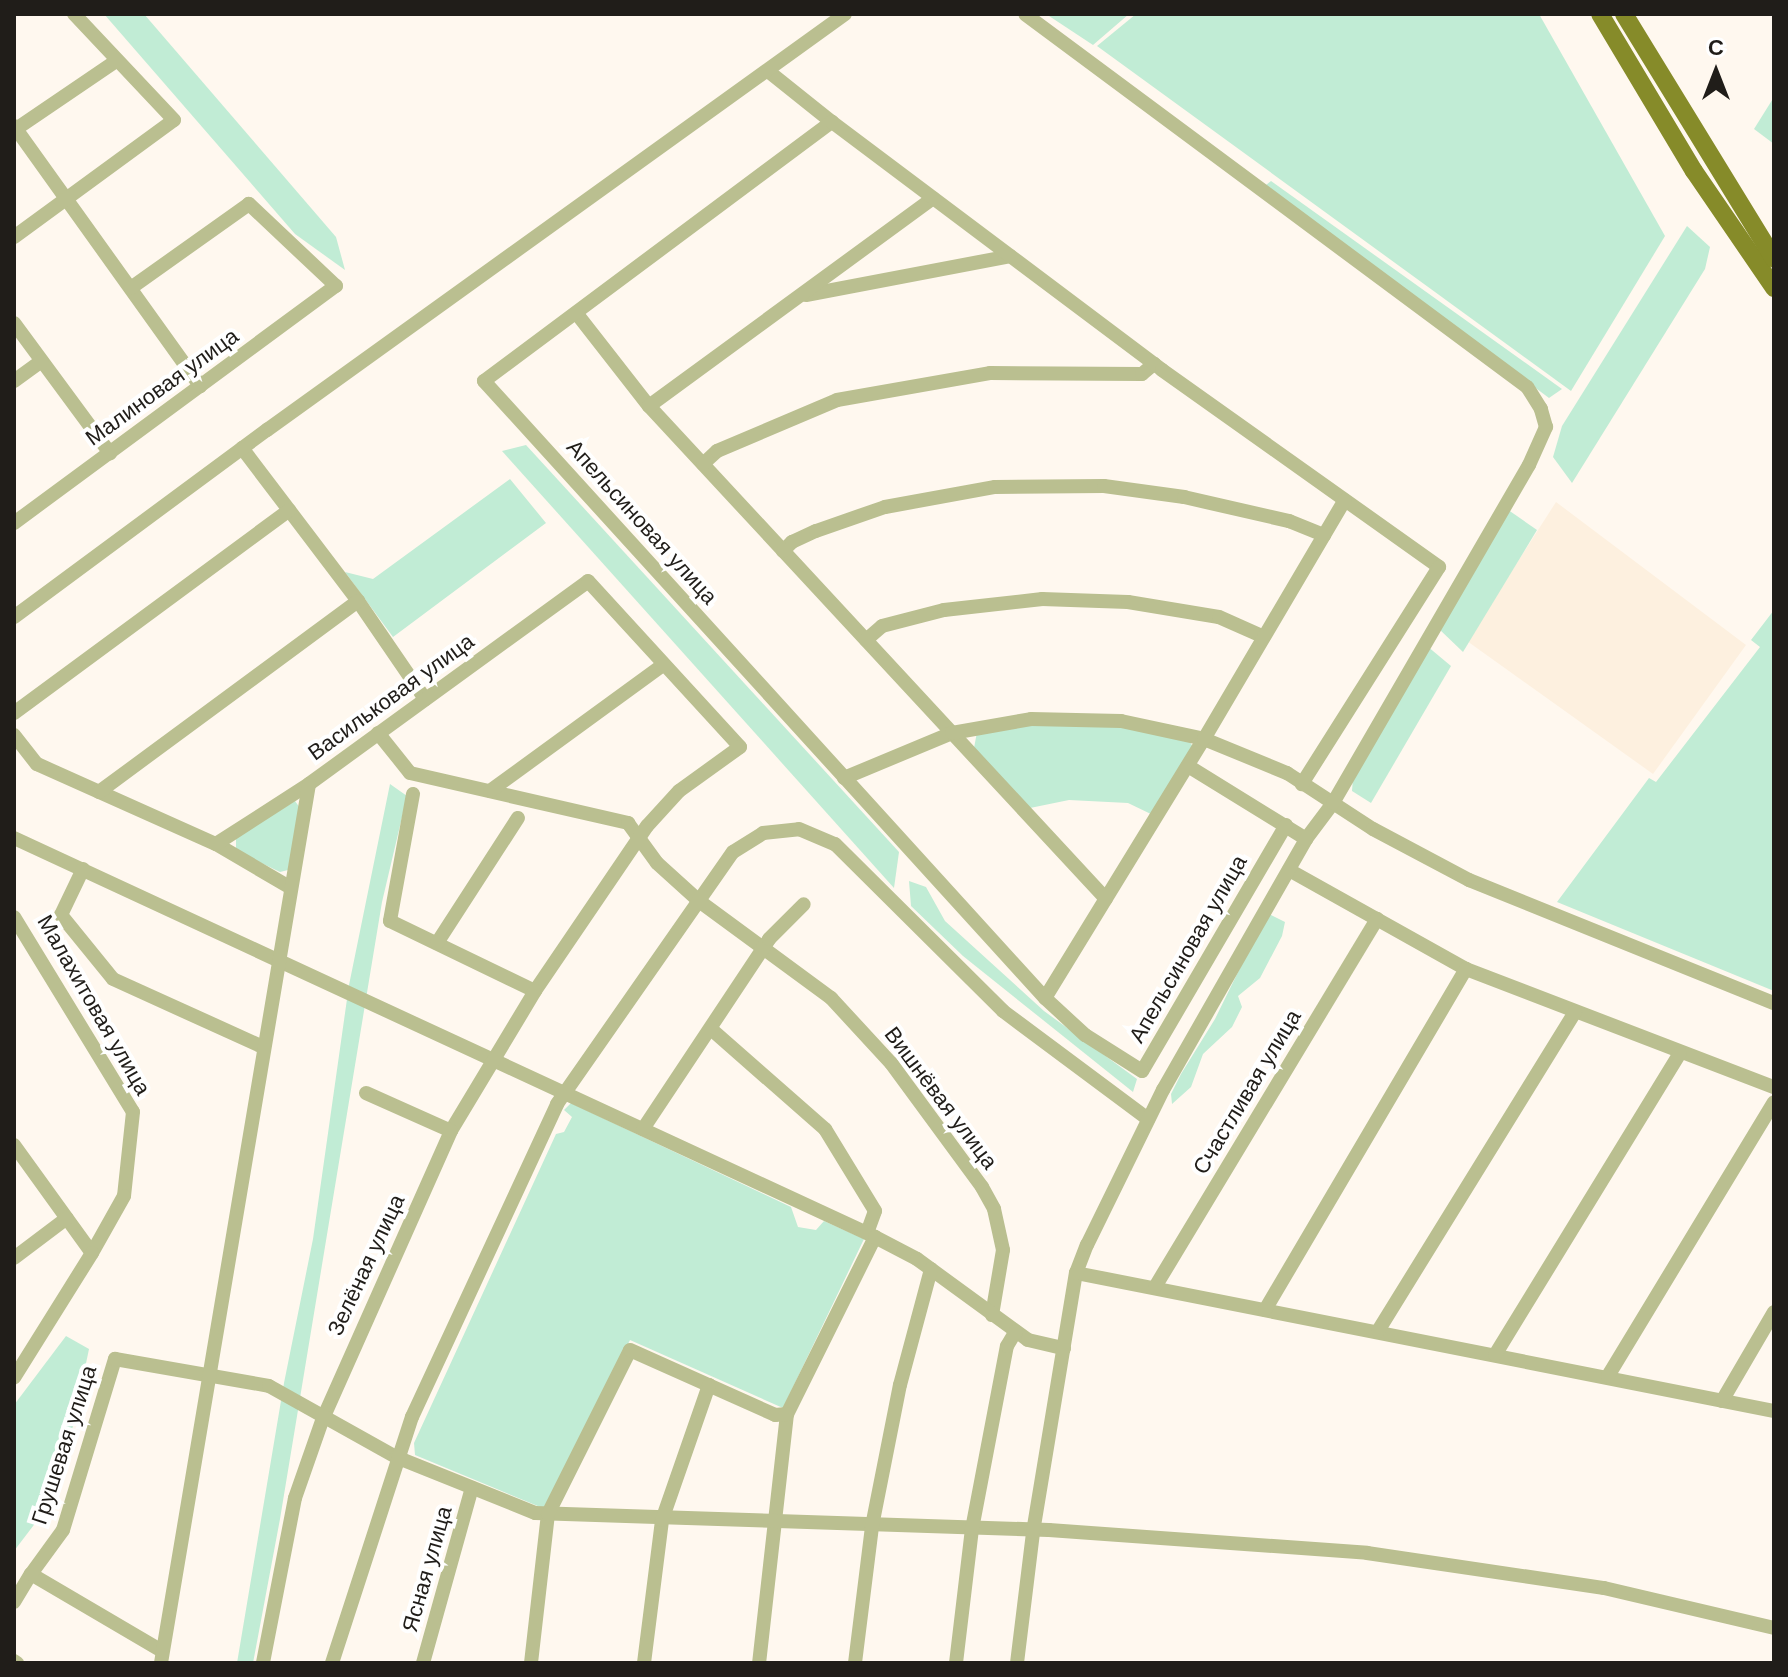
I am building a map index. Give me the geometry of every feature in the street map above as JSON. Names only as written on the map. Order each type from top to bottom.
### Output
[{"type":"main road","points":[[1600,14],[1694,171],[1774,288]]},
{"type":"main road","points":[[1624,14],[1774,259]]},
{"type":"main road","points":[[1638,78],[1657,69]]},
{"type":"street","points":[[14,237],[174,120],[74,14]]},
{"type":"street","points":[[14,617],[242,448],[845,14]]},
{"type":"street","points":[[1017,1663],[1033,1532],[1076,1273],[1148,1119],[1306,839],[1333,803],[1529,465],[1546,427],[1541,409],[1527,387],[1025,14]]},
{"type":"street","points":[[116,61],[15,128],[200,386]]},
{"type":"street","points":[[768,71],[1154,364],[1439,567],[1302,784]]},
{"type":"street","name":"Апельсиновая улица","points":[[832,122],[484,381],[1045,998],[1085,1035],[1142,1071],[1286,825]]},
{"type":"street","points":[[649,406],[933,198]]},
{"type":"street","name":"Малиновая улица","points":[[14,523],[336,286],[249,204],[131,288]]},
{"type":"street","points":[[803,295],[1010,256]]},
{"type":"street","points":[[577,314],[649,406],[1106,899]]},
{"type":"street","points":[[14,323],[110,453]]},
{"type":"street","points":[[14,381],[42,361]]},
{"type":"street","points":[[703,464],[717,451],[837,400],[990,373],[1142,374],[1154,364]]},
{"type":"street","points":[[242,448],[358,601],[425,699]]},
{"type":"street","points":[[783,551],[792,542],[816,531],[885,507],[995,487],[1104,486],[1184,497],[1289,521],[1324,535]]},
{"type":"street","points":[[1045,998],[1188,766],[1345,500]]},
{"type":"street","points":[[14,713],[289,510]]},
{"type":"street","name":"Васильковая улица","points":[[216,844],[309,784],[588,581],[664,664]]},
{"type":"street","points":[[866,640],[882,626],[944,610],[1042,599],[1128,602],[1219,617],[1264,637]]},
{"type":"street","points":[[99,792],[358,601]]},
{"type":"street","points":[[378,733],[410,773],[628,823],[640,838],[679,791],[740,747],[664,664],[490,791]]},
{"type":"street","points":[[844,778],[952,733],[1031,719],[1121,721],[1204,739],[1287,773],[1404,847],[1469,880],[1774,1003]]},
{"type":"street","points":[[14,735],[37,764],[216,844],[291,888]]},
{"type":"street","points":[[1188,766],[1306,839]]},
{"type":"street","points":[[14,1602],[31,1574],[162,1657],[277,959],[309,784]]},
{"type":"street","points":[[413,794],[390,921],[535,991]]},
{"type":"street","points":[[437,943],[518,818]]},
{"type":"street","points":[[332,1663],[396,1457],[565,1093],[733,852],[763,833],[799,829],[835,844],[1003,1011],[1148,1119]]},
{"type":"street","points":[[14,838],[871,1235],[931,1269],[1028,1340],[1064,1348]]},
{"type":"street","name":"Вишнёвая улица","points":[[640,838],[657,863],[699,901],[831,998],[881,1052],[982,1187],[1001,1228],[1003,1250],[992,1315]]},
{"type":"street","name":"Зелёная улица","points":[[263,1663],[295,1498],[323,1418],[451,1131],[535,991],[640,838]]},
{"type":"street","points":[[83,869],[61,915],[113,979],[263,1047]]},
{"type":"street","points":[[1289,870],[1466,969],[1774,1087]]},
{"type":"street","points":[[643,1129],[769,939],[804,904]]},
{"type":"street","name":"Малахитовая улица","points":[[14,917],[133,1112],[124,1196],[14,1378]]},
{"type":"street","name":"Счастливая улица","points":[[1155,1287],[1377,919]]},
{"type":"street","points":[[1265,1310],[1466,969]]},
{"type":"street","points":[[1378,1331],[1575,1012]]},
{"type":"street","points":[[711,1029],[825,1129],[875,1211],[871,1235],[787,1414],[759,1663]]},
{"type":"street","points":[[1495,1355],[1680,1053]]},
{"type":"street","points":[[366,1093],[451,1131]]},
{"type":"street","points":[[1608,1376],[1774,1102]]},
{"type":"street","points":[[14,1145],[92,1253]]},
{"type":"street","points":[[14,1258],[67,1218]]},
{"type":"street","points":[[855,1663],[872,1526],[900,1385],[931,1269]]},
{"type":"street","points":[[1076,1273],[1774,1411]]},
{"type":"street","points":[[1722,1401],[1774,1312]]},
{"type":"street","points":[[956,1663],[972,1529],[1007,1346],[1016,1331]]},
{"type":"street","points":[[531,1663],[548,1514],[630,1350],[775,1415],[787,1414]]},
{"type":"street","name":"Грушевая улица","points":[[31,1574],[63,1530],[115,1359],[208,1375]]},
{"type":"street","points":[[208,1375],[269,1386],[396,1457],[535,1513],[1243,1542],[1367,1553],[1604,1588],[1774,1628]]},
{"type":"street","points":[[644,1663],[662,1520],[709,1385]]},
{"type":"street","name":"Ясная улица","points":[[423,1663],[472,1488]]},
{"type":"shaded area","points":[[1556,502],[1746,645],[1653,774],[1467,641]]},
{"type":"green space","points":[[104,14],[144,14],[336,237],[345,270],[295,234]]},
{"type":"green space","points":[[1046,14],[1129,14],[1093,45]]},
{"type":"green space","points":[[1136,14],[1539,14],[1665,236],[1571,391],[1097,46]]},
{"type":"green space","points":[[1774,97],[1774,144],[1754,129]]},
{"type":"green space","points":[[1271,181],[1562,389],[1549,398],[1266,185]]},
{"type":"green space","points":[[1687,226],[1710,247],[1705,269],[1572,483],[1553,457],[1562,426]]},
{"type":"green space","points":[[526,445],[899,852],[894,888],[502,451]]},
{"type":"green space","points":[[510,479],[546,523],[393,637],[345,572],[373,579]]},
{"type":"green space","points":[[1504,507],[1537,530],[1463,652],[1438,628]]},
{"type":"green space","points":[[1774,610],[1774,991],[1557,902],[1649,778],[1656,782],[1760,647],[1751,640]]},
{"type":"green space","points":[[1427,646],[1451,666],[1371,803],[1352,791],[1354,764]]},
{"type":"green space","points":[[1094,722],[1187,738],[1194,748],[1155,816],[1128,803],[1069,800],[1030,808],[974,748],[977,732],[1020,723]]},
{"type":"green space","points":[[390,784],[407,796],[382,902],[280,1519],[253,1663],[237,1663],[284,1383],[313,1239],[349,985]]},
{"type":"green space","points":[[295,801],[300,808],[288,870],[280,872],[236,851],[236,837]]},
{"type":"green space","points":[[909,881],[926,887],[945,921],[1044,1011],[1137,1079],[1133,1092],[963,956],[911,906]]},
{"type":"green space","points":[[1267,913],[1285,922],[1282,936],[1260,978],[1238,996],[1242,1007],[1232,1027],[1203,1054],[1191,1087],[1172,1104],[1171,1094],[1215,1019]]},
{"type":"green space","points":[[571,1103],[791,1207],[798,1227],[816,1230],[824,1221],[864,1239],[783,1408],[630,1340],[545,1509],[415,1455],[414,1443],[556,1134],[564,1132],[572,1117],[564,1110]]},
{"type":"green space","points":[[66,1336],[89,1349],[59,1492],[14,1551],[14,1405]]}]
